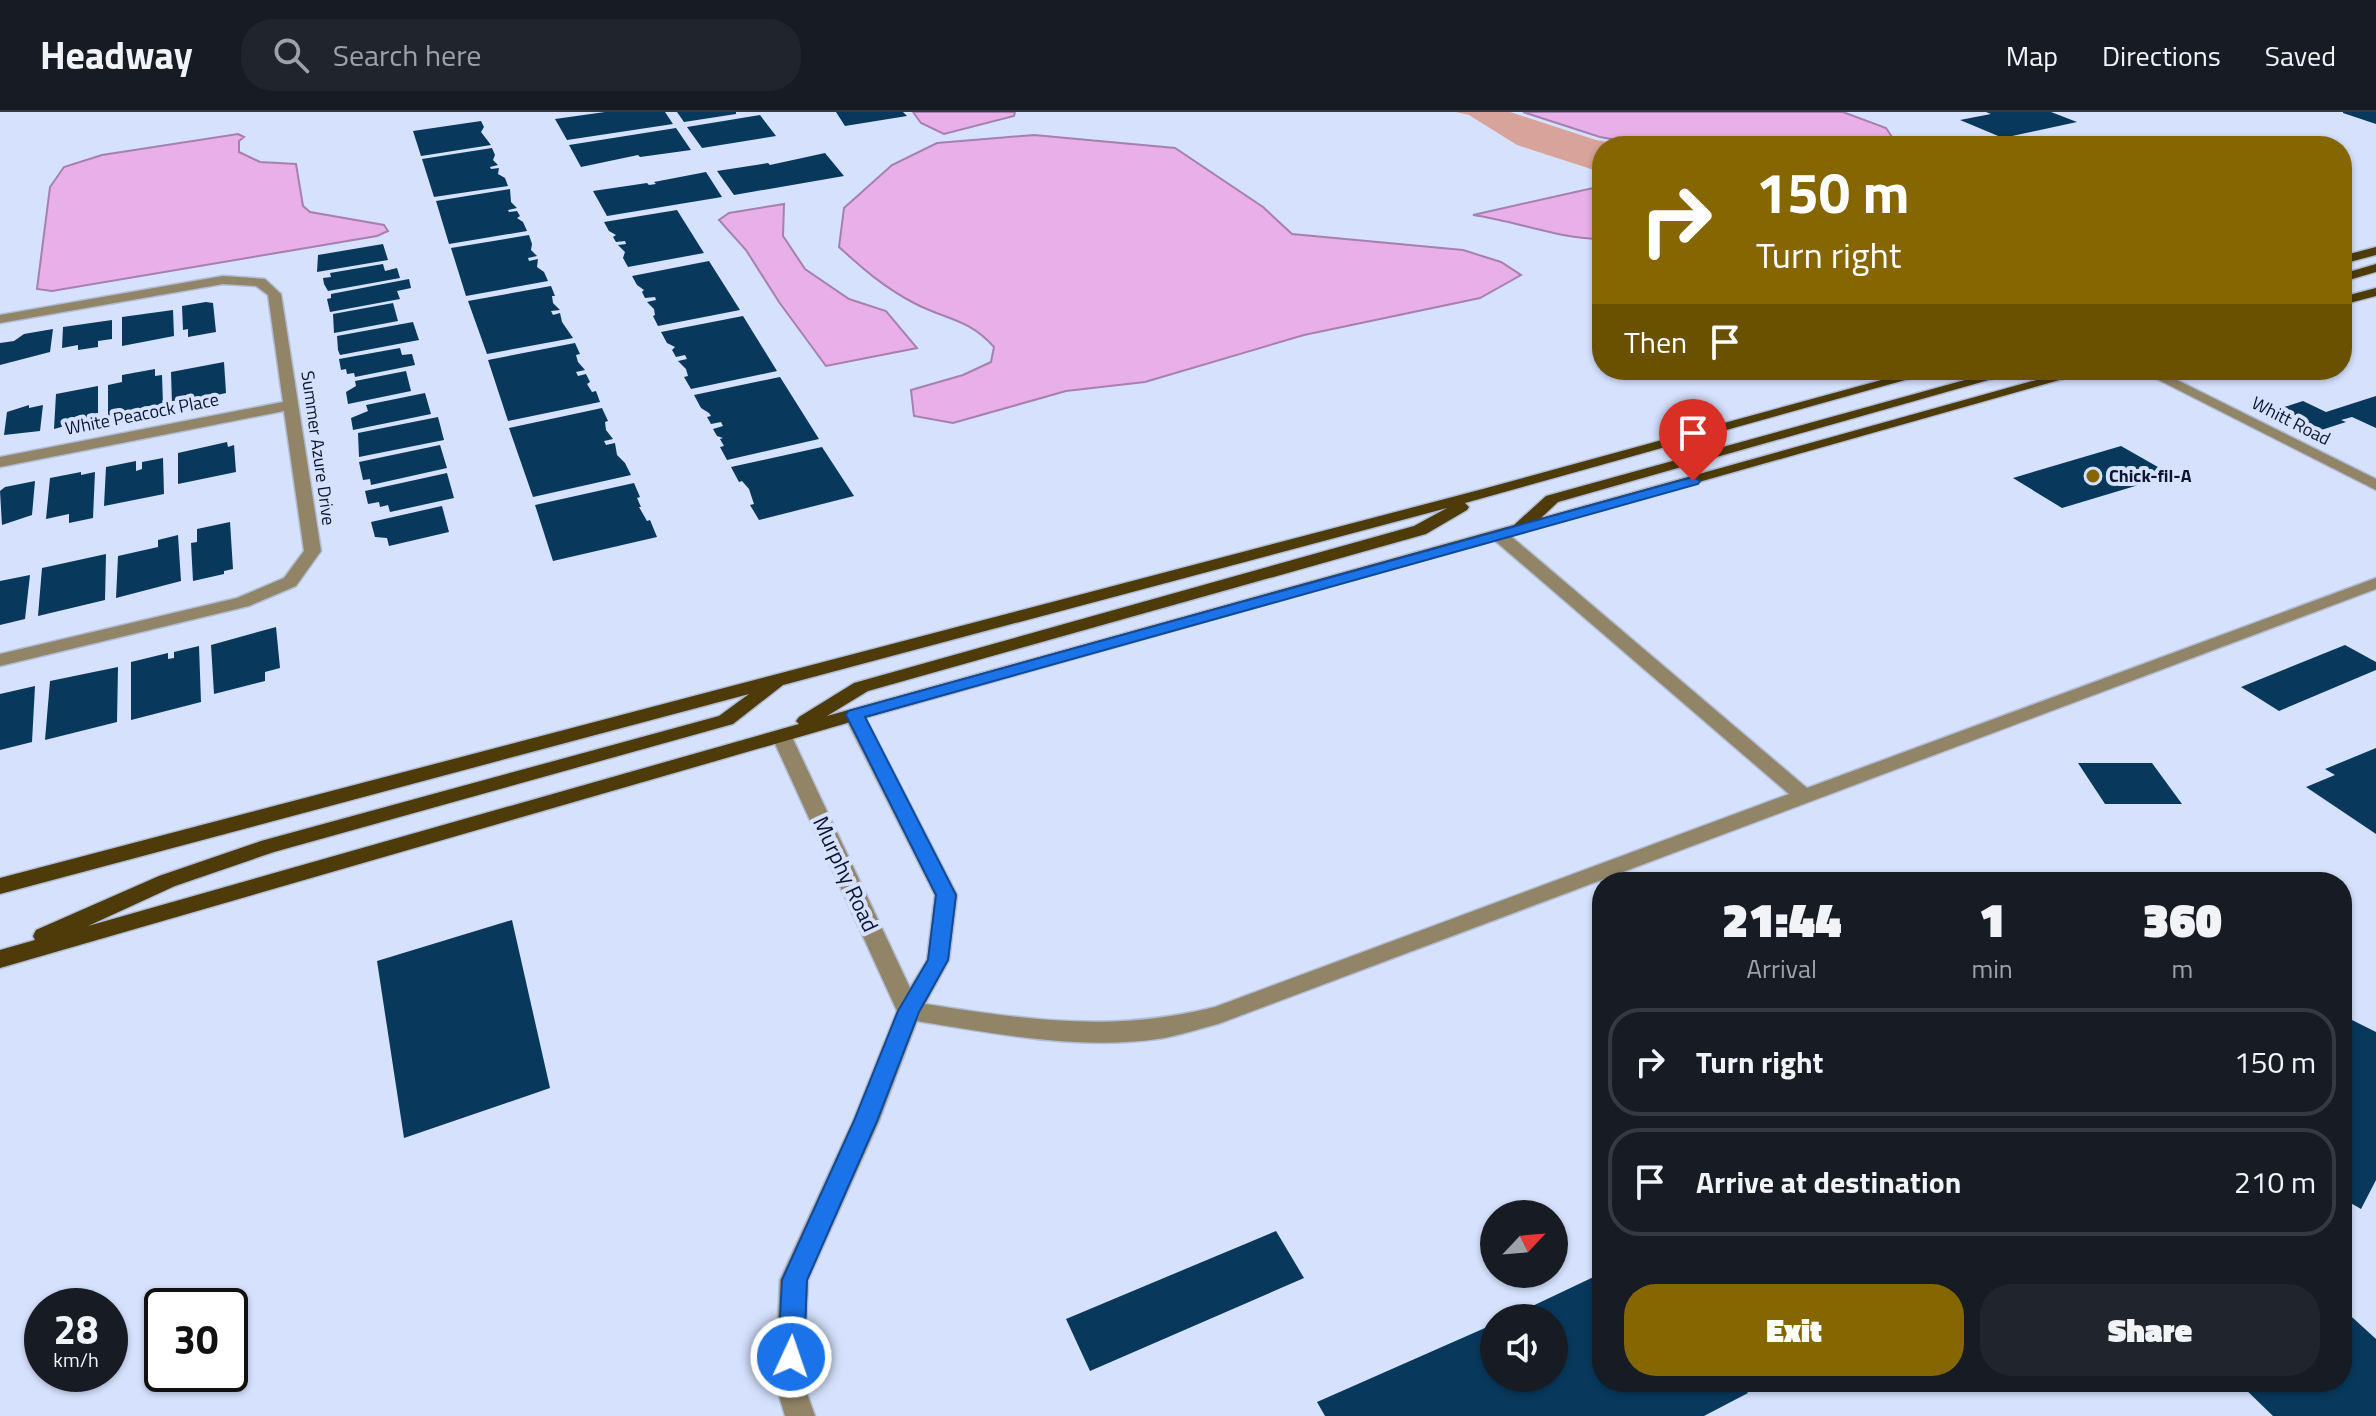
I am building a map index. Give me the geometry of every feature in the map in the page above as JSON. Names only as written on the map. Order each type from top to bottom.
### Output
[{"type":"main road","points":[[2352,257],[2376,251]]},
{"type":"main road","points":[[2352,275],[2376,268]]},
{"type":"main road","points":[[2352,298],[2376,292]]},
{"type":"main road","points":[[0,886],[1489,492],[1898,380]]},
{"type":"main road","points":[[1509,533],[1552,499],[1981,380]]},
{"type":"main road","points":[[0,957],[2052,380]]},
{"type":"main road","points":[[782,737],[861,687],[1420,530],[1489,492]]},
{"type":"main road","points":[[0,957],[167,881],[268,846],[726,720],[782,679]]},
{"type":"street","name":"Summer Azure Drive","points":[[0,319],[223,280],[260,282],[274,294],[313,551],[290,582],[243,602],[0,660]]},
{"type":"street","name":"Whitt Road","points":[[2166,380],[2376,485]]},
{"type":"street","name":"White Peacock Place","points":[[0,462],[292,405]]},
{"type":"street","points":[[1509,533],[1804,796]]},
{"type":"street","points":[[1601,872],[2376,583]]},
{"type":"street","points":[[800,1416],[789,1382],[794,1280],[866,1121],[909,1011],[938,960],[946,895],[854,715]]},
{"type":"street","name":"Murphy Road","points":[[782,737],[909,1011]]},
{"type":"street","points":[[909,1011],[1021,1027],[1086,1032],[1154,1030],[1218,1015],[1592,875]]},
{"type":"shaded area","points":[[913,112],[1015,112],[1014,116],[944,134],[921,123]]},
{"type":"shaded area","points":[[1456,112],[1510,112],[1592,139],[1592,169],[1517,145],[1469,115]]},
{"type":"shaded area","points":[[1523,112],[1843,112],[1886,128],[1891,136],[1597,136]]},
{"type":"shaded area","points":[[238,134],[244,137],[239,141],[239,152],[260,162],[296,164],[303,206],[310,212],[384,225],[388,231],[377,236],[52,291],[37,289],[50,187],[64,167],[102,155]]},
{"type":"shaded area","points":[[1034,135],[1175,148],[1263,207],[1292,234],[1463,250],[1501,262],[1521,275],[1480,298],[1304,335],[1145,382],[1066,391],[953,423],[914,416],[911,390],[963,375],[991,362],[994,347],[966,325],[893,291],[839,247],[844,208],[892,165],[937,143]]},
{"type":"shaded area","points":[[1592,188],[1592,238],[1473,215]]},
{"type":"shaded area","points":[[784,204],[783,236],[805,269],[849,299],[886,311],[917,348],[826,366],[746,250],[719,220],[729,213]]},
{"type":"building","points":[[605,112],[665,112],[673,124],[567,140],[555,119]]},
{"type":"building","points":[[677,112],[736,112],[736,114],[684,122]]},
{"type":"building","points":[[836,112],[903,112],[907,116],[845,126]]},
{"type":"building","points":[[1986,112],[2051,112],[2077,122],[2012,136],[1998,136],[1960,120],[1991,114]]},
{"type":"building","points":[[2376,112],[2376,124],[2343,113]]},
{"type":"building","points":[[760,115],[776,136],[702,148],[687,127]]},
{"type":"building","points":[[481,121],[484,127],[481,132],[491,145],[421,156],[413,131]]},
{"type":"building","points":[[676,128],[691,150],[638,155],[581,167],[569,145]]},
{"type":"building","points":[[492,148],[495,155],[493,160],[498,165],[490,167],[499,168],[498,174],[505,178],[508,186],[434,197],[422,159]]},
{"type":"building","points":[[825,153],[844,176],[734,195],[717,171],[770,165]]},
{"type":"building","points":[[706,172],[722,197],[607,216],[593,191],[656,184],[654,182]]},
{"type":"building","points":[[510,189],[511,202],[517,208],[508,210],[517,211],[520,216],[517,218],[527,231],[449,244],[436,201]]},
{"type":"building","points":[[677,210],[704,253],[628,267],[623,258],[625,252],[618,245],[626,244],[625,241],[616,242],[613,237],[616,235],[609,231],[604,222]]},
{"type":"building","points":[[529,235],[531,250],[537,256],[528,258],[529,261],[538,259],[537,267],[544,272],[548,281],[466,296],[451,248]]},
{"type":"building","points":[[383,244],[388,260],[317,272],[318,255]]},
{"type":"building","points":[[709,261],[740,310],[658,326],[653,316],[654,309],[647,302],[656,300],[655,297],[645,298],[644,290],[632,276]]},
{"type":"building","points":[[383,264],[385,271],[397,268],[400,278],[328,291],[324,284],[323,278],[331,277],[330,273]]},
{"type":"building","points":[[409,279],[411,288],[397,291],[400,299],[330,312],[327,299],[331,298],[331,294]]},
{"type":"building","points":[[551,286],[555,296],[552,296],[553,303],[560,310],[551,311],[553,315],[560,313],[573,338],[487,354],[468,301]]},
{"type":"building","points":[[213,303],[216,332],[188,337],[188,329],[183,330],[182,306]]},
{"type":"building","points":[[393,303],[398,321],[334,333],[333,314]]},
{"type":"building","points":[[173,310],[174,336],[122,346],[122,317]]},
{"type":"building","points":[[743,316],[777,371],[691,389],[684,377],[688,376],[686,369],[678,361],[687,359],[685,355],[676,357],[672,350],[675,347],[667,343],[661,332]]},
{"type":"building","points":[[112,320],[112,339],[98,341],[98,347],[78,350],[78,345],[62,348],[63,327]]},
{"type":"building","points":[[413,322],[419,340],[340,355],[337,336]]},
{"type":"building","points":[[53,329],[50,352],[0,365],[0,343],[14,341],[24,334]]},
{"type":"building","points":[[575,343],[580,354],[576,355],[578,362],[585,370],[576,372],[578,376],[586,374],[590,382],[587,384],[592,392],[596,391],[600,402],[508,421],[488,360]]},
{"type":"building","points":[[400,348],[402,355],[412,354],[415,365],[355,377],[354,373],[347,374],[346,369],[341,370],[339,359]]},
{"type":"building","points":[[224,362],[226,393],[172,405],[171,372]]},
{"type":"building","points":[[155,369],[155,376],[162,375],[163,405],[108,418],[108,385],[122,382],[122,375]]},
{"type":"building","points":[[406,371],[411,391],[348,404],[346,392],[356,386],[355,381]]},
{"type":"building","points":[[780,377],[819,439],[727,460],[720,447],[724,446],[720,439],[723,438],[717,436],[713,429],[723,426],[721,422],[711,424],[707,417],[711,416],[701,408],[694,395]]},
{"type":"building","points":[[98,386],[98,417],[54,429],[56,394]]},
{"type":"building","points":[[425,393],[431,414],[353,430],[351,418],[368,411],[366,405]]},
{"type":"building","points":[[2376,396],[2376,428],[2352,417],[2341,420],[2346,422],[2312,433],[2290,422],[2301,418],[2281,408],[2303,401],[2326,412]]},
{"type":"building","points":[[29,405],[29,408],[43,405],[40,431],[4,435],[7,412]]},
{"type":"building","points":[[602,408],[608,421],[605,422],[606,430],[613,439],[604,441],[606,445],[615,443],[617,455],[631,475],[533,497],[509,428]]},
{"type":"building","points":[[438,417],[444,440],[359,457],[358,433]]},
{"type":"building","points":[[227,442],[228,447],[234,445],[236,472],[178,484],[178,453]]},
{"type":"building","points":[[440,445],[447,468],[371,485],[370,479],[363,480],[359,462]]},
{"type":"building","name":"Chick-fil-A","points":[[2121,446],[2172,475],[2062,508],[2013,478]]},
{"type":"building","points":[[822,447],[854,496],[759,520],[750,505],[754,504],[749,489],[742,481],[739,482],[731,467]]},
{"type":"building","points":[[163,458],[164,494],[104,506],[106,467],[136,461],[136,471],[142,469],[142,462]]},
{"type":"building","points":[[81,472],[81,475],[95,472],[93,518],[69,523],[69,514],[46,519],[50,478]]},
{"type":"building","points":[[447,473],[454,498],[390,512],[388,505],[380,507],[379,502],[368,504],[365,491]]},
{"type":"building","points":[[35,481],[32,515],[2,525],[0,491],[5,487]]},
{"type":"building","points":[[634,483],[640,497],[637,498],[639,507],[647,521],[650,520],[657,537],[553,561],[535,505]]},
{"type":"building","points":[[442,506],[449,532],[389,546],[387,538],[375,537],[371,522]]},
{"type":"building","points":[[230,522],[233,569],[193,581],[191,543],[197,542],[197,529]]},
{"type":"building","points":[[178,535],[181,581],[116,598],[118,556],[158,547],[158,540]]},
{"type":"building","points":[[106,554],[105,600],[38,616],[42,568]]},
{"type":"building","points":[[30,575],[25,619],[0,625],[0,581]]},
{"type":"building","points":[[276,627],[280,668],[265,672],[265,681],[214,694],[211,645]]},
{"type":"building","points":[[2345,645],[2376,662],[2376,670],[2279,711],[2241,687]]},
{"type":"building","points":[[199,646],[201,702],[131,720],[131,662],[168,653],[168,659],[174,658],[174,652]]},
{"type":"building","points":[[118,667],[117,722],[45,740],[50,681]]},
{"type":"building","points":[[35,686],[32,742],[0,750],[0,694]]},
{"type":"building","points":[[2376,748],[2376,834],[2306,787],[2335,775],[2325,769]]},
{"type":"building","points":[[2078,763],[2152,763],[2182,804],[2105,804]]},
{"type":"building","points":[[512,920],[550,1088],[404,1138],[377,961]]},
{"type":"building","points":[[2352,1020],[2376,1032],[2376,1180],[2361,1209],[2352,1204]]},
{"type":"building","points":[[1276,1231],[1304,1278],[1090,1371],[1066,1319]]},
{"type":"building","points":[[1592,1278],[1592,1392],[1748,1393],[1704,1416],[1325,1416],[1317,1402],[1480,1330],[1480,1392],[1568,1392],[1568,1304],[1537,1304]]},
{"type":"building","points":[[2352,1317],[2376,1339],[2376,1416],[2273,1416],[2248,1392],[2352,1392]]},
{"type":"place","name":"Chick-fil-A","points":[[2093,476]]},
{"type":"route","points":[[791,1357],[794,1280],[866,1121],[909,1011],[938,960],[946,895],[854,715],[1693,481]]}]
